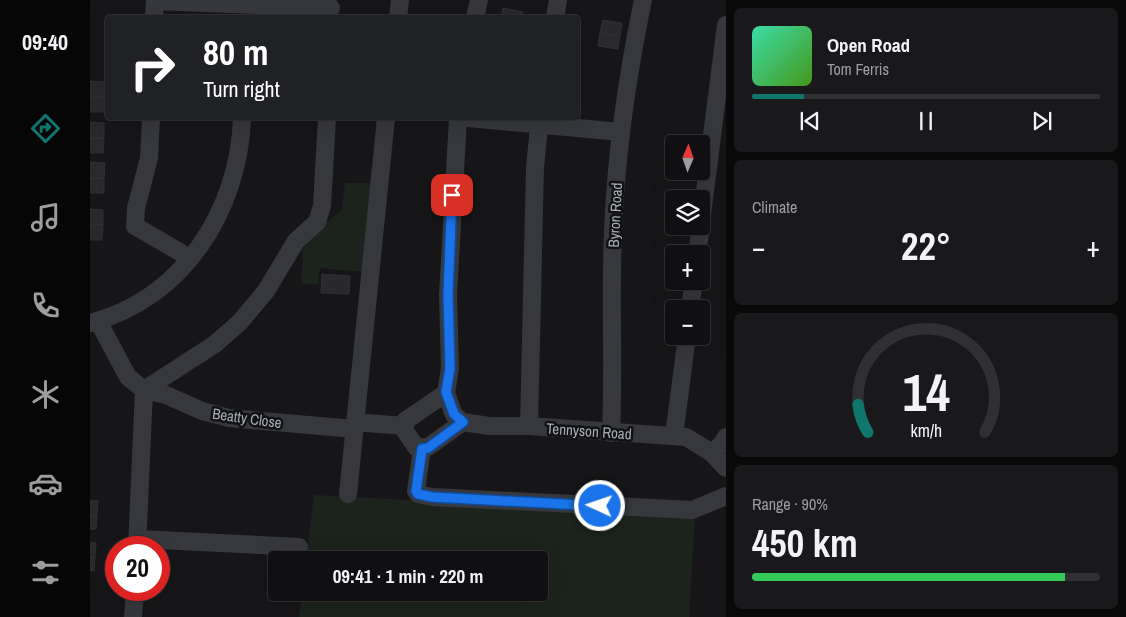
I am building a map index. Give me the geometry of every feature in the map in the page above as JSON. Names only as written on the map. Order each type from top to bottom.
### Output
[{"type":"street","points":[[398,15],[400,0]]},
{"type":"street","points":[[476,15],[479,0]]},
{"type":"street","points":[[556,15],[558,0]]},
{"type":"street","name":"Byron Road","points":[[611,433],[613,233],[628,72],[643,0]]},
{"type":"street","points":[[155,6],[331,9]]},
{"type":"street","points":[[705,190],[726,25]]},
{"type":"street","points":[[152,120],[149,158],[136,208],[135,226],[190,258]]},
{"type":"street","points":[[94,322],[156,292],[190,258],[212,230],[231,186],[241,138],[242,120]]},
{"type":"street","points":[[138,536],[144,390],[215,344],[240,322],[266,291],[296,242],[317,222],[322,206],[327,120]]},
{"type":"street","points":[[348,494],[386,120]]},
{"type":"street","points":[[448,399],[405,421],[404,426],[416,447],[428,448],[463,422],[454,414],[448,399],[450,368],[449,286],[458,120]]},
{"type":"street","points":[[529,426],[532,233],[535,166],[540,120],[621,132]]},
{"type":"street","name":"Beatty Close","points":[[94,322],[128,377],[144,390],[166,395],[202,411],[229,418],[355,426],[404,426]]},
{"type":"street","points":[[674,436],[686,345]]},
{"type":"street","name":"Tennyson Road","points":[[463,422],[489,426],[529,426],[686,437],[712,453],[726,468]]},
{"type":"street","points":[[712,453],[726,438]]},
{"type":"street","points":[[422,449],[416,491],[418,494],[432,497],[692,510],[726,496]]},
{"type":"street","points":[[170,545],[299,547]]},
{"type":"street","points":[[133,617],[134,601]]},
{"type":"shaded area","points":[[345,183],[373,183],[364,272],[320,268],[318,285],[301,283],[304,240],[342,210]]},
{"type":"shaded area","points":[[314,495],[695,515],[689,617],[299,617],[301,601],[548,601],[548,551],[307,551]]},
{"type":"building","points":[[503,8],[523,12],[522,15],[502,15]]},
{"type":"building","points":[[603,20],[622,23],[620,36],[600,33]]},
{"type":"building","points":[[600,33],[620,36],[618,49],[598,46]]},
{"type":"building","points":[[90,81],[104,82],[104,97],[90,96]]},
{"type":"building","points":[[90,96],[104,97],[103,112],[90,112]]},
{"type":"building","points":[[90,122],[104,123],[104,138],[90,138]]},
{"type":"building","points":[[90,138],[104,138],[103,153],[90,153]]},
{"type":"building","points":[[90,162],[105,163],[104,178],[90,178]]},
{"type":"building","points":[[90,178],[104,178],[104,193],[90,193]]},
{"type":"building","points":[[90,209],[103,210],[103,225],[90,224]]},
{"type":"building","points":[[90,224],[103,225],[102,240],[90,240]]},
{"type":"building","points":[[322,274],[350,276],[349,294],[321,293]]},
{"type":"building","points":[[90,501],[98,501],[97,516],[90,515]]},
{"type":"building","points":[[90,515],[97,516],[96,529],[90,529]]},
{"type":"building","points":[[90,542],[96,543],[95,557],[90,557]]},
{"type":"building","points":[[90,557],[95,557],[94,571],[90,570]]},
{"type":"route","points":[[452,195],[448,295],[450,368],[446,392],[454,414],[463,422],[428,448],[422,449],[416,491],[418,494],[432,497],[600,506]]}]
